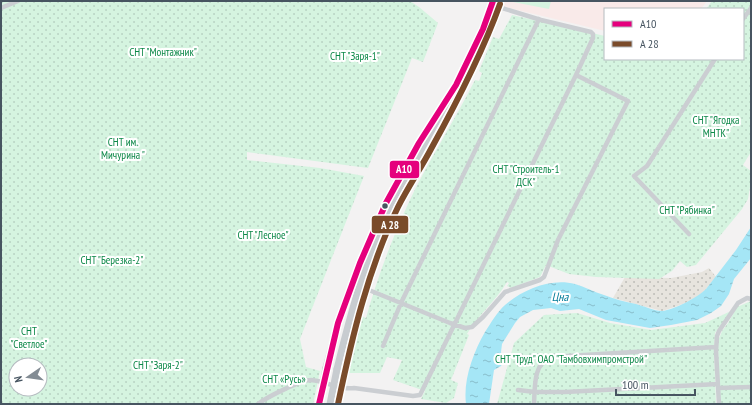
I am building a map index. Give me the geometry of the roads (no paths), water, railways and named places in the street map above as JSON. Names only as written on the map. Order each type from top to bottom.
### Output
[{"type":"main road","points":[[330,404],[337,369],[359,286],[376,237],[392,203],[456,85],[483,29],[492,3]]},
{"type":"main road","points":[[319,404],[326,368],[338,323],[347,296],[386,202],[419,143],[456,85]]},
{"type":"street","points":[[1,8],[18,1]]},
{"type":"street","points":[[258,404],[265,398],[302,382],[311,380],[345,389],[354,388],[413,396],[420,395],[456,324],[592,41],[593,34],[590,31],[539,19],[492,3]]},
{"type":"street","points":[[744,18],[751,8]]},
{"type":"street","points":[[382,346],[401,303],[539,19]]},
{"type":"street","points":[[689,234],[634,176],[647,166],[715,60]]},
{"type":"street","points":[[359,286],[465,328],[472,327],[505,292],[543,279],[558,240],[628,101],[576,75]]},
{"type":"street","points":[[719,404],[716,347],[719,331],[738,303],[747,298],[751,298]]},
{"type":"street","points":[[534,404],[539,368],[543,362],[551,357],[716,347]]},
{"type":"street","points":[[518,390],[535,392],[718,386],[751,387]]},
{"type":"water","name":"Цна","points":[[751,227],[751,258],[734,279],[729,294],[721,306],[711,313],[697,320],[650,328],[606,320],[579,309],[560,311],[551,308],[533,310],[520,317],[502,344],[501,352],[503,362],[501,366],[494,370],[489,404],[466,404],[466,386],[473,358],[485,332],[494,318],[512,299],[538,286],[557,282],[575,284],[612,298],[659,311],[667,310],[686,303],[706,289],[736,250]]},
{"type":"park label","name":"СНТ \"Монтажник\"","points":[[163,52]]},
{"type":"park label","name":"СНТ \"Заря-1\"","points":[[355,56]]},
{"type":"park label","name":"СНТ \"Ягодка МНТК\"","points":[[716,126]]},
{"type":"park label","name":"СНТ им. Мичурина \"","points":[[123,148]]},
{"type":"park label","name":"СНТ \"Строитель-1 ДСК\"","points":[[526,175]]},
{"type":"park label","name":"СНТ \"Рябинка\"","points":[[687,210]]},
{"type":"park label","name":"СНТ \"Лесное\"","points":[[263,235]]},
{"type":"park label","name":"СНТ \"Березка-2\"","points":[[112,260]]},
{"type":"park label","name":"СНТ \"Светлое\"","points":[[29,337]]},
{"type":"park label","name":"СНТ \"Труд\" ОАО \"Тамбовхимпромстрой\"","points":[[571,359]]},
{"type":"park label","name":"СНТ \"Заря-2\"","points":[[158,365]]},
{"type":"park label","name":"СНТ «Русь»","points":[[284,379]]}]
